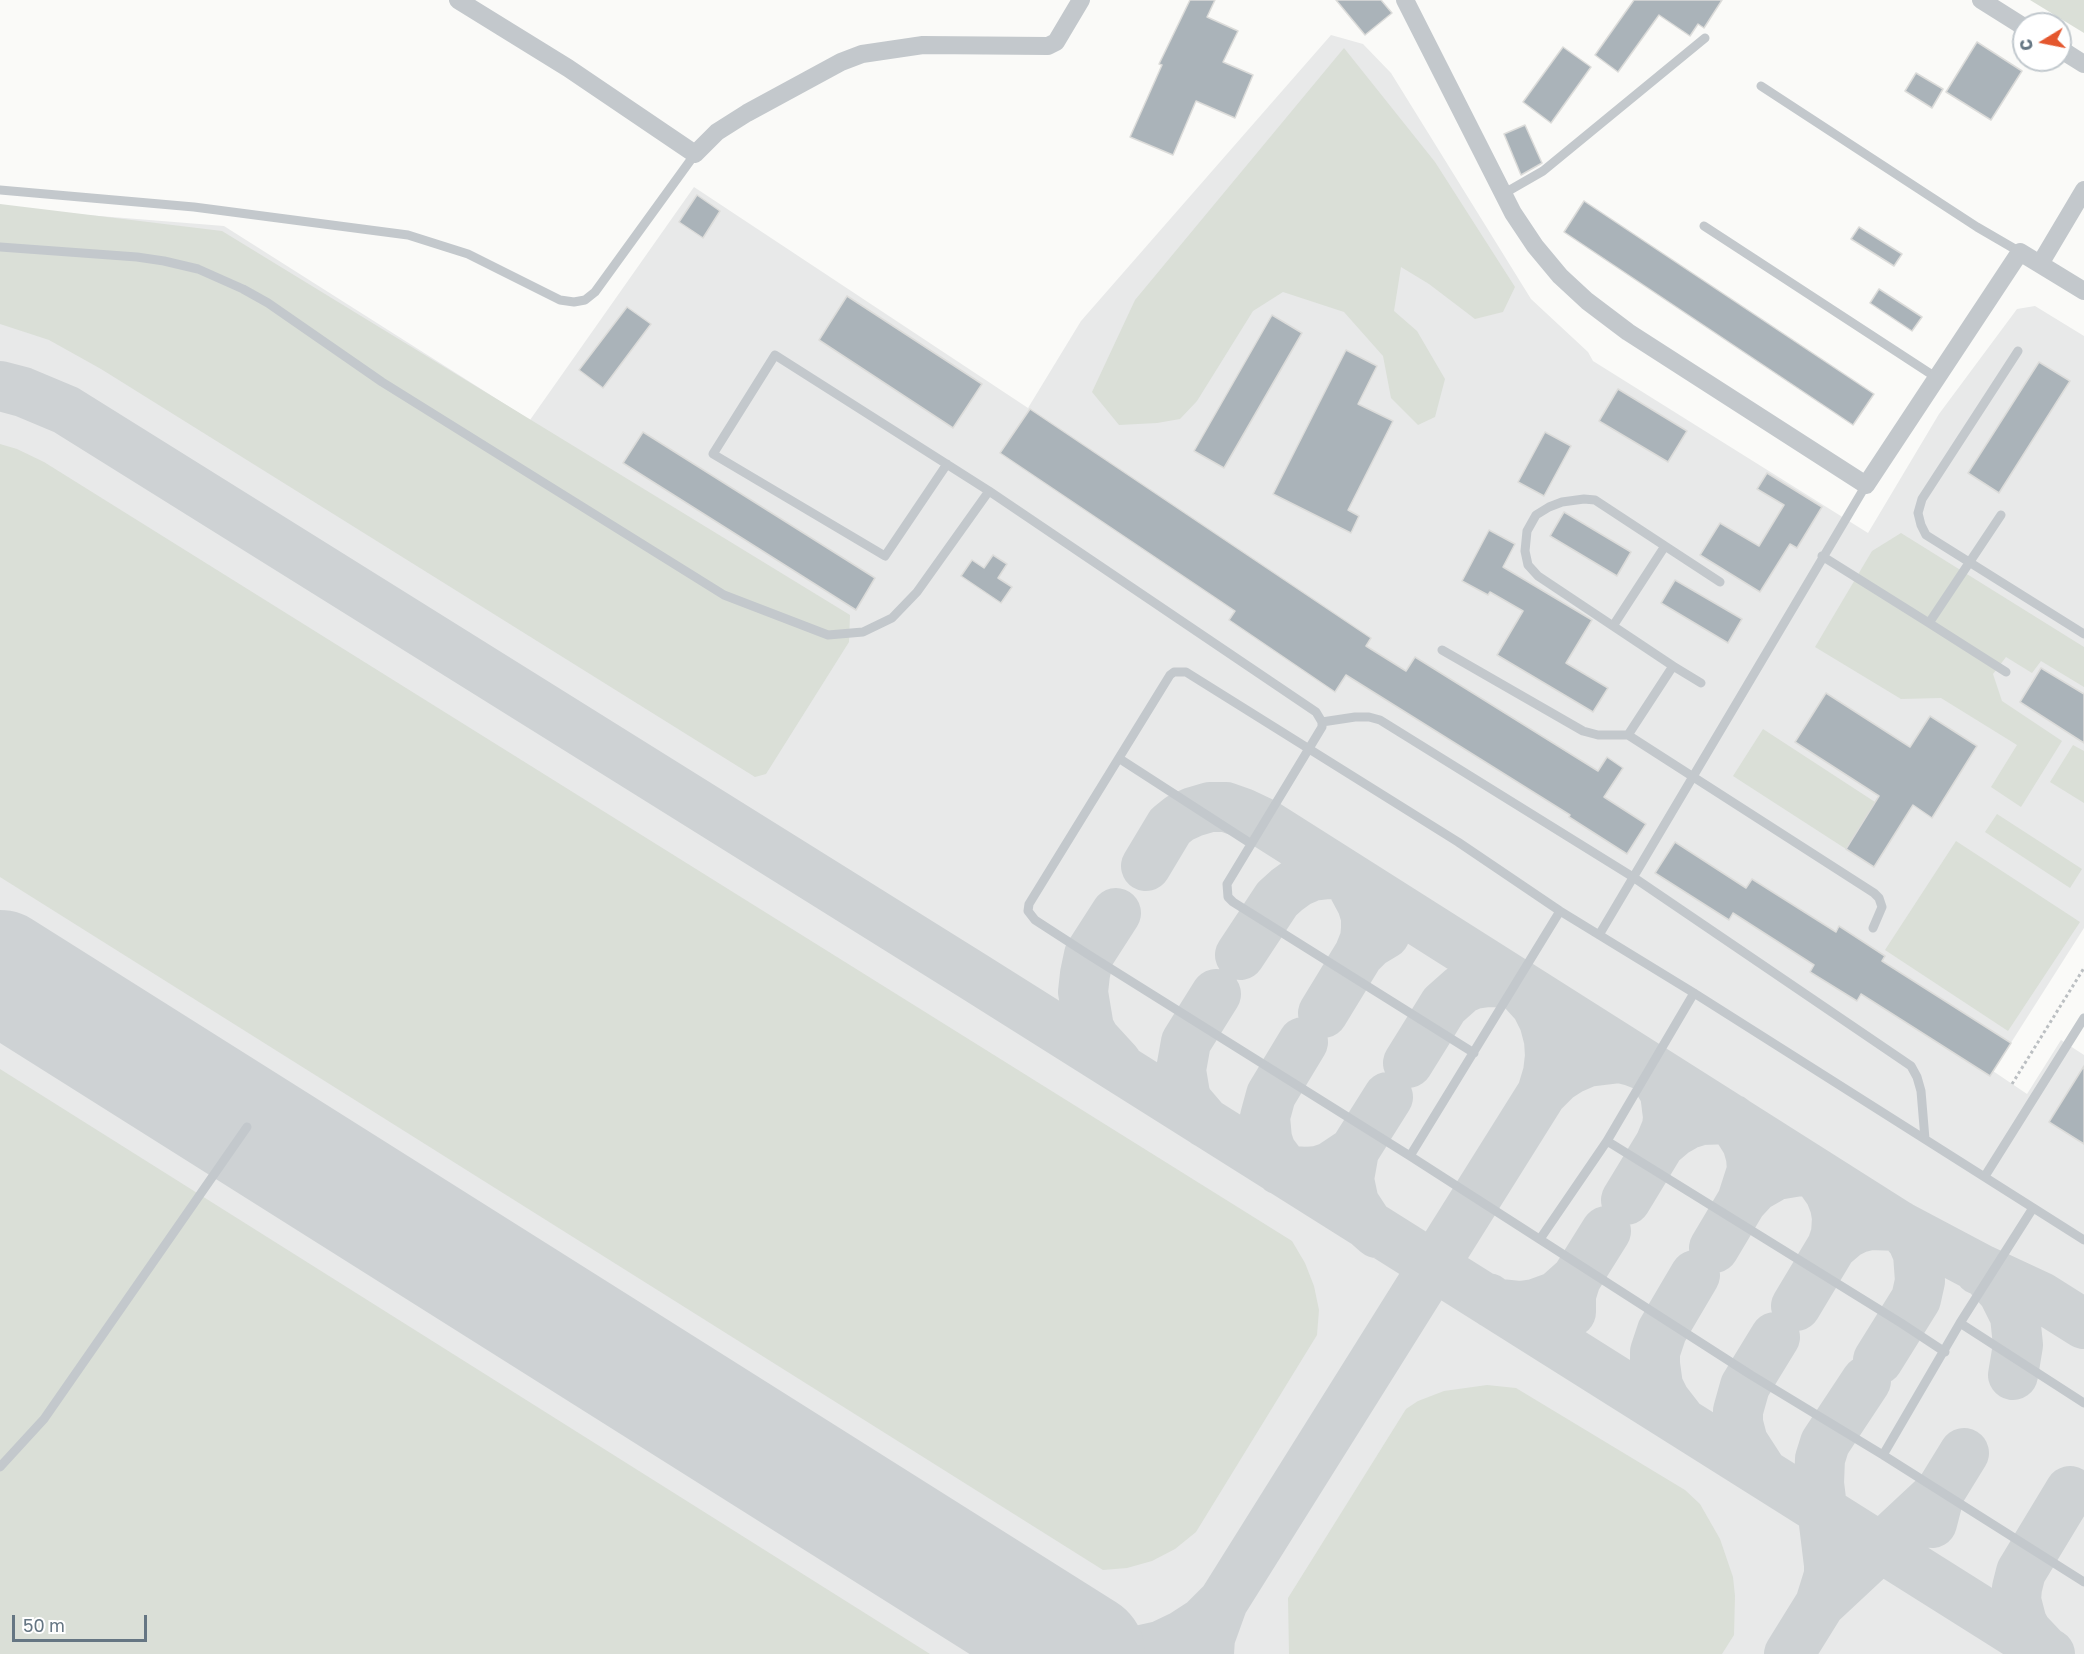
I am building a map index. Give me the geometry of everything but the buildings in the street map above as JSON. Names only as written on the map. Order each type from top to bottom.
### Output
[{"type":"street","points":[[458,0],[559,62],[695,154],[717,132],[747,113],[841,62],[862,54],[923,45],[1048,46],[1056,42],[1081,0]]},
{"type":"street","points":[[1405,0],[1513,213],[1535,246],[1560,276],[1587,301],[1628,332],[1866,485],[2020,252],[2084,291]]},
{"type":"street","points":[[1981,0],[2012,19]]},
{"type":"street","points":[[2040,264],[2084,190]]},
{"type":"lane","points":[[1503,194],[1543,171],[1706,38]]},
{"type":"lane","points":[[1761,86],[1977,227],[2020,252]]},
{"type":"lane","points":[[0,190],[194,207],[408,235],[468,254],[560,300],[574,302],[585,300],[595,292],[695,154]]},
{"type":"lane","points":[[1704,226],[1937,378]]},
{"type":"lane","points":[[0,247],[164,261],[198,269],[243,289],[268,303],[382,382],[724,595],[828,635],[863,632],[892,618],[917,592],[989,491]]},
{"type":"lane","points":[[2018,351],[1922,499],[1918,513],[1926,536],[2084,634]]},
{"type":"lane","points":[[947,464],[885,556],[713,454],[775,355],[947,464],[989,491],[1316,712],[1322,722],[1322,727],[1250,843],[1227,884],[1226,891],[1233,902],[1474,1053]]},
{"type":"lane","points":[[1599,935],[1866,485]]},
{"type":"lane","points":[[1701,683],[1538,576],[1528,565],[1525,551],[1527,531],[1536,515],[1562,502],[1595,500],[1720,582]]},
{"type":"lane","points":[[1929,623],[2001,515]]},
{"type":"lane","points":[[1613,626],[1665,546]]},
{"type":"lane","points":[[1822,556],[2006,672]]},
{"type":"lane","points":[[1442,650],[1583,731],[1598,735],[1628,735],[1874,892],[1882,907],[1873,927]]},
{"type":"lane","points":[[1628,735],[1673,666]]},
{"type":"lane","points":[[2084,1240],[1694,993],[1560,911],[1458,843],[1186,672],[1180,671],[1170,675],[1029,904],[1028,911],[1031,916],[1089,956],[1410,1156],[1751,1375],[2084,1582]]},
{"type":"lane","points":[[1322,722],[1354,717],[1380,720],[1632,877],[1911,1066],[1921,1091],[1925,1140]]},
{"type":"lane","points":[[1120,759],[1250,843]]},
{"type":"lane","points":[[1410,1156],[1560,911]]},
{"type":"lane","points":[[1540,1239],[1607,1141],[1694,993]]},
{"type":"lane","points":[[1984,1176],[2084,1018]]},
{"type":"lane","points":[[0,1467],[44,1419],[247,1127]]},
{"type":"lane","points":[[1607,1141],[1945,1352]]},
{"type":"lane","points":[[1883,1455],[1960,1323],[2032,1208]]},
{"type":"lane","points":[[1960,1323],[2084,1403]]},
{"type":"path","points":[[2012,1084],[2084,968]]},
{"type":"shaded area","points":[[2030,0],[2084,0],[2084,33],[2072,26],[2072,12],[2050,12]]},
{"type":"shaded area","points":[[1331,35],[1363,44],[1391,73],[1531,299],[1588,352],[1593,361],[1868,533],[1939,414],[2017,309],[2035,306],[2084,336],[2084,928],[1993,1071],[2027,1094],[2061,1040],[2084,1055],[2084,1654],[0,1654],[0,208],[224,226],[530,420],[694,187],[1028,408],[1081,321]]},
{"type":"shaded area","points":[[1344,48],[1435,162],[1515,287],[1503,312],[1475,319],[1429,284],[1401,267],[1394,311],[1417,331],[1445,379],[1435,417],[1418,425],[1391,398],[1383,356],[1344,312],[1283,292],[1253,311],[1197,401],[1180,419],[1119,425],[1092,392],[1135,300]]},
{"type":"shaded area","points":[[0,204],[222,231],[850,615],[849,642],[766,774],[755,777],[101,369],[49,340],[0,324]]},
{"type":"shaded area","points":[[0,444],[17,449],[44,462],[1292,1241],[1305,1263],[1314,1286],[1319,1310],[1317,1335],[1196,1532],[1175,1549],[1152,1561],[1127,1568],[1103,1570],[0,877]]},
{"type":"shaded area","points":[[1901,533],[2084,647],[2084,687],[2041,661],[2032,673],[2006,657],[1993,674],[2002,701],[2062,741],[2021,807],[1991,787],[2017,745],[1941,698],[1901,699],[1815,647],[1872,551]]},
{"type":"shaded area","points":[[1763,729],[1875,802],[1846,849],[1733,776]]},
{"type":"shaded area","points":[[2073,745],[2084,751],[2084,803],[2050,782]]},
{"type":"shaded area","points":[[1997,814],[2082,869],[2070,888],[1985,832]]},
{"type":"shaded area","points":[[1956,841],[2080,922],[2008,1031],[1885,950]]},
{"type":"shaded area","points":[[0,1069],[930,1654],[0,1654]]},
{"type":"shaded area","points":[[1487,1385],[1516,1388],[1685,1490],[1700,1504],[1720,1539],[1733,1577],[1734,1635],[1722,1654],[1289,1654],[1288,1598],[1406,1409],[1418,1401],[1444,1391]]},
{"type":"taxiway","points":[[0,386],[23,392],[66,410],[973,976],[2050,1654]]},
{"type":"taxiway","points":[[1146,866],[1170,826],[1193,812],[1210,807],[1226,807],[1264,823],[1900,1226],[1983,1270],[2041,1297],[2084,1324]]},
{"type":"taxiway","points":[[1240,955],[1277,899],[1298,882],[1312,876],[1329,874],[1347,876],[1362,904],[1366,917],[1366,929],[1359,954]]},
{"type":"taxiway","points":[[1116,913],[1089,955],[1083,992],[1089,1028],[1095,1039],[1117,1063]]},
{"type":"taxiway","points":[[1323,1013],[1359,954],[1370,943],[1385,934]]},
{"type":"taxiway","points":[[1408,1063],[1444,1005],[1462,989],[1488,982],[1516,983],[1536,1005],[1544,1021],[1549,1040],[1548,1073],[1542,1093],[1557,1078],[1571,1069],[1587,1062],[1620,1058],[1650,1068],[1665,1093],[1668,1117],[1667,1127],[1660,1144],[1688,1124],[1701,1120],[1732,1119],[1747,1143],[1751,1157],[1752,1170],[1742,1201],[1755,1187],[1776,1175],[1800,1171],[1816,1173],[1830,1193],[1835,1206],[1836,1234],[1832,1246],[1846,1234],[1870,1225],[1900,1226],[1912,1240],[1918,1254],[1920,1281],[1916,1299],[1878,1360]]},
{"type":"taxiway","points":[[1206,1123],[1188,1102],[1181,1070],[1186,1042],[1216,994]]},
{"type":"taxiway","points":[[1289,1175],[1271,1151],[1267,1139],[1265,1117],[1271,1095],[1303,1042]]},
{"type":"taxiway","points":[[1209,1654],[1210,1638],[1223,1602],[1542,1093]]},
{"type":"taxiway","points":[[1354,1151],[1388,1097]]},
{"type":"taxiway","points":[[1626,1200],[1660,1144]]},
{"type":"taxiway","points":[[1280,1170],[1318,1171],[1330,1167],[1354,1151],[1349,1179],[1354,1203],[1369,1226],[1377,1233]]},
{"type":"taxiway","points":[[1714,1248],[1742,1201]]},
{"type":"taxiway","points":[[1571,1312],[1571,1295],[1576,1279],[1606,1231]]},
{"type":"taxiway","points":[[1796,1306],[1832,1246]]},
{"type":"taxiway","points":[[1979,1270],[1983,1270],[2003,1292],[2015,1316],[2018,1345],[2013,1375]]},
{"type":"taxiway","points":[[1682,1422],[1665,1400],[1658,1386],[1655,1352],[1662,1331],[1695,1275]]},
{"type":"taxiway","points":[[1488,1298],[1492,1303],[1521,1306],[1535,1304],[1557,1296],[1576,1279]]},
{"type":"taxiway","points":[[1763,1473],[1743,1442],[1738,1423],[1738,1411],[1745,1386],[1775,1337]]},
{"type":"taxiway","points":[[1820,1604],[1829,1575],[1819,1483],[1820,1459],[1825,1443],[1866,1381]]},
{"type":"taxiway","points":[[1932,1523],[1940,1492],[1964,1453]]},
{"type":"taxiway","points":[[2043,1649],[2022,1623],[2016,1600],[2017,1588],[2021,1572],[2070,1491]]},
{"type":"taxiway","points":[[1789,1654],[1820,1604],[1940,1492]]},
{"type":"taxiway","points":[[1067,1643],[1102,1652],[1142,1650],[1160,1646],[1203,1622],[1223,1602]]},
{"type":"runway","points":[[0,971],[1084,1654]]}]
